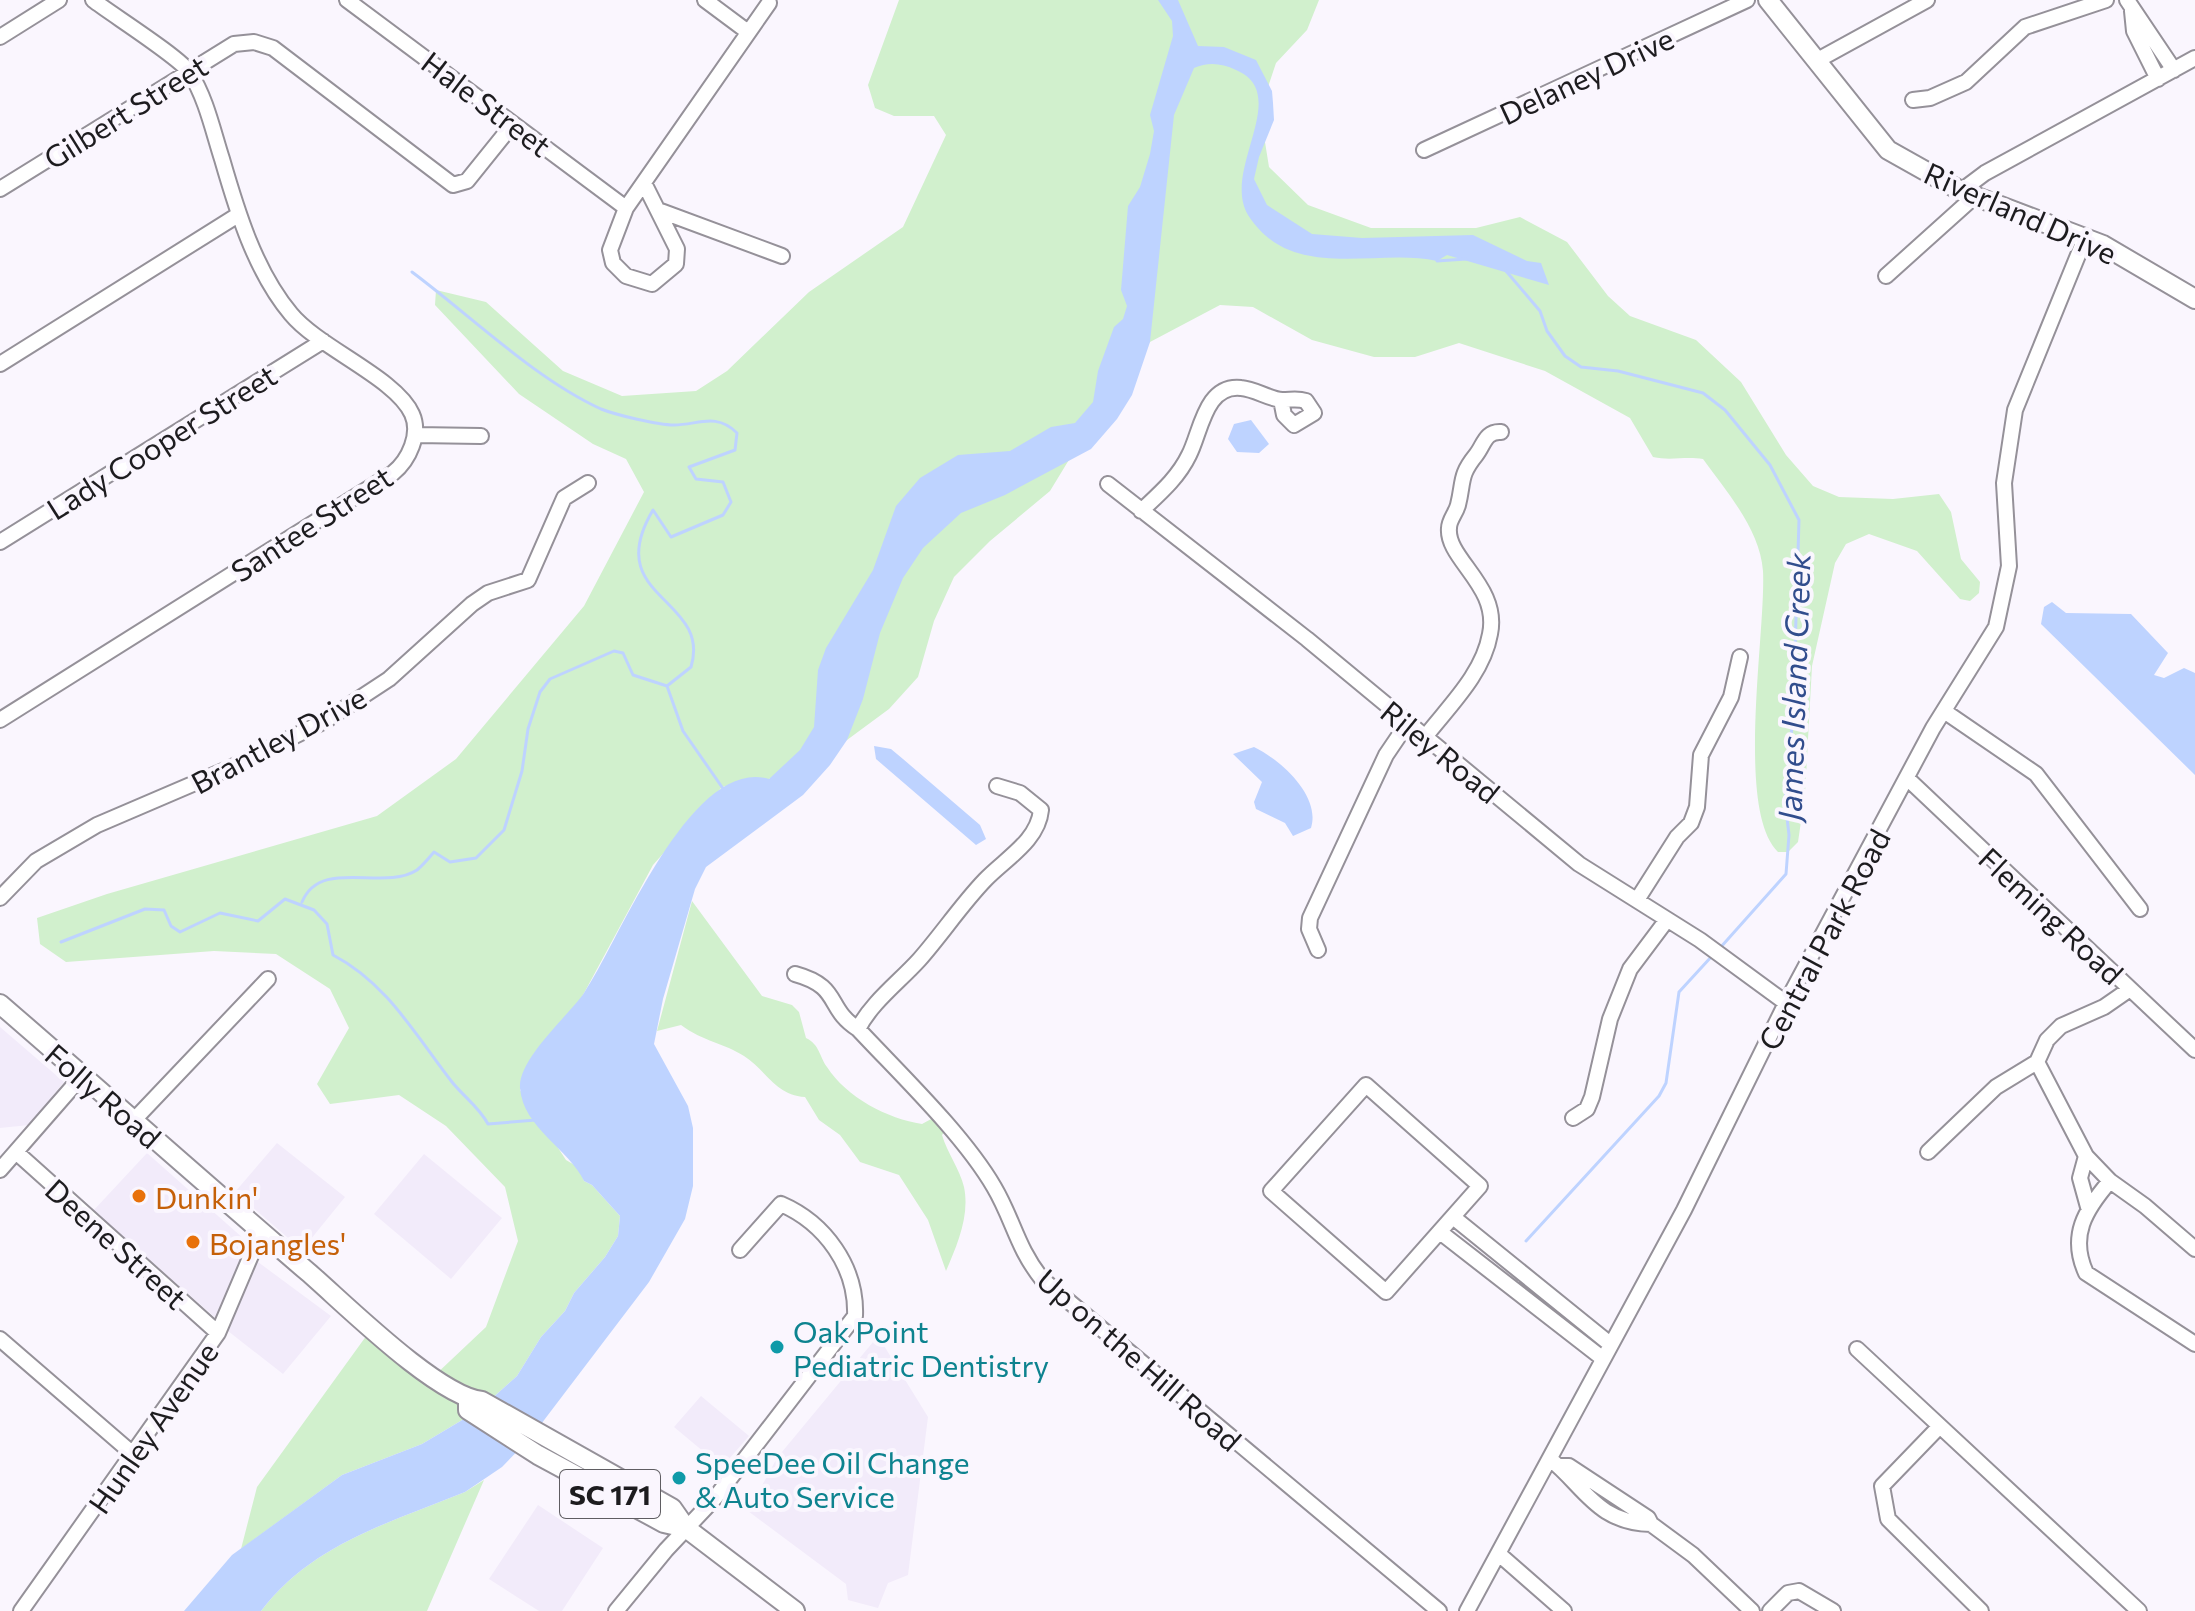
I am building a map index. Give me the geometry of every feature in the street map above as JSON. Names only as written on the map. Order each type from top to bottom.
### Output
[{"type":"main road","name":"Riverland Drive","points":[[1768,0],[1888,150],[1968,193],[2085,238],[2195,299]]},
{"type":"main road","name":"Folly Road","points":[[0,1004],[387,1341],[468,1399],[482,1401],[542,1448],[672,1508],[686,1528],[795,1611]]},
{"type":"street","points":[[0,37],[59,0]]},
{"type":"street","name":"Santee Street","points":[[0,720],[393,473],[407,455],[416,435],[416,425],[407,404],[290,312],[238,215],[210,119],[189,71],[93,0]]},
{"type":"street","name":"Hale Street","points":[[347,0],[626,208]]},
{"type":"street","points":[[705,0],[748,32]]},
{"type":"street","name":"Delaney Drive","points":[[1424,150],[1747,0]]},
{"type":"street","points":[[1816,61],[1927,0]]},
{"type":"street","points":[[1913,100],[1930,98],[1966,82],[2025,27],[2106,0]]},
{"type":"street","points":[[644,183],[677,249],[676,264],[652,284],[626,276],[613,263],[610,250],[626,208],[769,3]]},
{"type":"street","points":[[2130,5],[2150,30],[2174,70]]},
{"type":"street","points":[[2130,5],[2134,31],[2158,79]]},
{"type":"street","name":"Gilbert Street","points":[[0,189],[234,44],[254,42],[273,48],[453,185],[467,181],[513,124]]},
{"type":"street","points":[[1886,276],[1985,173],[2195,58]]},
{"type":"street","points":[[658,210],[782,256]]},
{"type":"street","points":[[0,364],[238,215]]},
{"type":"street","name":"Central Park Road","points":[[1467,1611],[1555,1462],[1602,1358],[1711,1159],[1786,1003],[1944,711],[1996,627],[2009,566],[2004,483],[2015,410],[2085,238]]},
{"type":"street","name":"Lady Cooper Street","points":[[0,542],[323,341]]},
{"type":"street","points":[[1141,511],[1176,477],[1216,396],[1228,388],[1238,387],[1281,400]]},
{"type":"street","points":[[1425,737],[1472,678],[1491,633],[1490,611],[1483,588],[1453,545],[1448,528],[1459,504],[1465,467],[1486,437],[1501,432]]},
{"type":"street","points":[[416,435],[481,436]]},
{"type":"street","name":"Brantley Drive","points":[[0,898],[36,861],[97,825],[230,768],[311,728],[389,679],[472,604],[488,593],[528,580],[564,498],[588,483]]},
{"type":"street","name":"Riley Road","points":[[1108,484],[1307,639],[1579,864],[1700,940],[1786,1003]]},
{"type":"street","points":[[1637,900],[1677,837],[1691,823],[1697,807],[1701,755],[1731,697],[1740,657]]},
{"type":"street","points":[[1944,711],[2036,774],[2140,909]]},
{"type":"street","points":[[1318,950],[1309,929],[1310,918],[1386,755],[1407,724]]},
{"type":"street","name":"Fleming Road","points":[[1909,780],[2195,1050]]},
{"type":"street","points":[[858,1029],[864,1016],[920,958],[967,899],[1011,858],[1040,821],[1041,810],[1033,800],[997,786]]},
{"type":"street","points":[[1573,1118],[1587,1109],[1592,1097],[1610,1019],[1630,969],[1666,921]]},
{"type":"street","name":"Up on the Hill Road","points":[[795,974],[815,980],[829,989],[844,1020],[858,1029],[930,1106],[984,1172],[995,1188],[1026,1260],[1042,1279],[1439,1611]]},
{"type":"street","points":[[134,1120],[268,979]]},
{"type":"street","points":[[1928,1152],[1996,1087],[2037,1062],[2047,1040],[2061,1026],[2104,1007],[2130,989]]},
{"type":"street","points":[[2037,1062],[2086,1156],[2110,1181],[2195,1249]]},
{"type":"street","points":[[0,1170],[82,1076]]},
{"type":"street","points":[[1366,1085],[1480,1186],[1453,1217],[1386,1292],[1271,1191],[1366,1085]]},
{"type":"street","name":"Deene Street","points":[[16,1152],[218,1333]]},
{"type":"street","points":[[2086,1156],[2080,1178],[2088,1207]]},
{"type":"street","points":[[2110,1181],[2088,1207],[2077,1237],[2079,1257],[2086,1273],[2195,1344]]},
{"type":"street","points":[[616,1611],[715,1498],[855,1316],[853,1283],[841,1257],[822,1231],[802,1213],[781,1204],[740,1250]]},
{"type":"street","points":[[1453,1217],[1610,1344]]},
{"type":"street","name":"Hunley Avenue","points":[[21,1611],[218,1333],[261,1232]]},
{"type":"street","points":[[1440,1232],[1602,1358]]},
{"type":"street","points":[[0,1340],[133,1454]]},
{"type":"street","points":[[1857,1349],[2139,1611]]},
{"type":"street","points":[[1939,1427],[1882,1486],[1888,1519],[1981,1611]]},
{"type":"street","points":[[1555,1462],[1588,1499],[1607,1513],[1651,1524],[1693,1555],[1752,1611]]},
{"type":"street","points":[[1500,1555],[1564,1611]]},
{"type":"street","points":[[1770,1611],[1788,1593],[1799,1591],[1833,1611]]},
{"type":"shaded area","points":[[0,1027],[64,1082],[29,1125],[0,1128]]},
{"type":"shaded area","points":[[277,1143],[345,1197],[302,1250],[235,1192]]},
{"type":"shaded area","points":[[147,1153],[244,1239],[246,1244],[233,1288],[217,1319],[93,1211]]},
{"type":"shaded area","points":[[424,1154],[502,1218],[451,1279],[374,1214]]},
{"type":"shaded area","points":[[258,1262],[331,1316],[283,1374],[228,1331]]},
{"type":"shaded area","points":[[878,1336],[928,1417],[908,1575],[888,1583],[878,1608],[848,1600],[846,1584],[748,1511],[777,1458]]},
{"type":"shaded area","points":[[701,1396],[749,1436],[722,1467],[674,1427]]},
{"type":"shaded area","points":[[538,1505],[603,1548],[562,1611],[539,1611],[489,1579]]},
{"type":"green space","points":[[899,0],[1319,0],[1307,30],[1276,63],[1260,111],[1269,167],[1308,205],[1371,228],[1476,228],[1520,217],[1567,242],[1608,296],[1630,316],[1696,340],[1741,382],[1786,455],[1813,486],[1839,497],[1893,499],[1939,494],[1951,512],[1961,559],[1980,582],[1979,593],[1970,601],[1960,599],[1917,551],[1869,534],[1846,544],[1835,563],[1812,666],[1805,794],[1798,842],[1788,852],[1778,852],[1765,830],[1758,799],[1755,761],[1763,599],[1761,555],[1740,511],[1703,459],[1653,457],[1630,418],[1545,371],[1459,343],[1415,357],[1374,357],[1312,340],[1253,307],[1220,305],[1150,342],[1120,376],[1050,491],[990,541],[954,577],[934,621],[918,677],[889,709],[847,740],[769,779],[722,787],[653,865],[583,995],[520,1090],[566,1160],[578,1167],[584,1181],[592,1185],[620,1216],[618,1236],[605,1257],[574,1293],[565,1311],[541,1337],[517,1376],[479,1410],[422,1444],[342,1475],[241,1549],[257,1487],[372,1328],[433,1377],[486,1327],[518,1241],[505,1187],[446,1126],[399,1095],[330,1104],[317,1084],[349,1028],[330,989],[276,954],[214,951],[66,962],[40,944],[37,918],[107,894],[377,816],[456,759],[584,606],[644,492],[626,459],[593,444],[519,394],[435,305],[436,290],[486,302],[563,371],[622,396],[696,391],[727,371],[809,292],[903,227],[946,135],[934,116],[894,116],[875,108],[868,85]]},
{"type":"green space","points":[[692,901],[762,996],[792,1005],[799,1012],[806,1038],[814,1044],[827,1067],[845,1088],[882,1112],[922,1124],[933,1118],[948,1128],[942,1135],[964,1187],[965,1209],[946,1271],[928,1220],[899,1175],[860,1162],[840,1135],[819,1120],[805,1097],[778,1087],[744,1056],[681,1025],[657,1031]]},
{"type":"green space","points":[[484,1480],[427,1611],[261,1611],[281,1588],[328,1552],[381,1526],[465,1492]]},
{"type":"water","points":[[1158,0],[1178,0],[1198,46],[1224,47],[1256,60],[1272,91],[1273,103],[1274,120],[1254,179],[1267,205],[1312,234],[1362,238],[1473,235],[1527,261],[1541,263],[1549,285],[1447,255],[1437,261],[1413,258],[1336,259],[1288,249],[1266,236],[1248,215],[1242,197],[1243,177],[1258,115],[1258,96],[1252,81],[1225,66],[1209,64],[1194,68],[1174,115],[1150,342],[1132,395],[1117,419],[1091,449],[1005,495],[961,513],[923,548],[903,578],[880,633],[863,699],[847,740],[803,795],[706,867],[695,889],[663,999],[654,1044],[688,1106],[693,1128],[693,1186],[685,1219],[649,1282],[532,1436],[502,1467],[465,1492],[381,1526],[328,1552],[281,1588],[261,1611],[184,1611],[232,1555],[342,1475],[422,1444],[479,1410],[517,1376],[541,1337],[565,1311],[574,1293],[605,1257],[618,1236],[620,1216],[592,1185],[584,1181],[529,1115],[520,1088],[527,1064],[584,993],[660,858],[685,823],[712,796],[740,780],[769,779],[800,750],[814,727],[818,670],[826,648],[873,570],[896,506],[920,478],[958,455],[1010,451],[1051,427],[1075,423],[1093,402],[1098,371],[1114,327],[1123,319],[1127,306],[1121,290],[1128,206],[1140,187],[1150,154],[1154,131],[1150,115],[1173,36],[1172,21]]},
{"type":"water","points":[[1251,420],[1269,444],[1259,453],[1237,452],[1228,439],[1234,424]]},
{"type":"water","points":[[2052,602],[2066,613],[2131,614],[2168,653],[2154,675],[2164,678],[2184,668],[2195,673],[2195,775],[2041,624],[2044,607]]},
{"type":"water","points":[[874,746],[891,749],[980,825],[986,839],[976,845],[876,759]]},
{"type":"water","points":[[1254,747],[1276,761],[1296,780],[1310,804],[1313,816],[1311,828],[1293,836],[1285,823],[1256,809],[1254,802],[1262,782],[1233,754]]},
{"type":"waterway","name":"James Island Creek","points":[[1437,261],[1466,259]]},
{"type":"waterway","name":"James Island Creek","points":[[1506,271],[1540,311],[1547,331],[1565,356],[1581,367],[1618,371],[1703,393],[1725,410],[1770,465],[1799,520],[1793,715],[1785,800],[1789,835],[1786,874],[1720,948]]},
{"type":"waterway","points":[[412,272],[528,364],[601,409],[667,425],[714,421],[737,433],[735,450],[689,467],[696,479],[723,482],[731,502],[723,515],[671,537],[653,510],[640,539],[640,562],[647,580],[686,625],[693,644],[691,667],[667,686]]},
{"type":"waterway","points":[[302,902],[311,889],[323,881],[403,876],[417,870],[434,852],[450,862],[476,858],[504,830],[522,771],[528,729],[540,692],[550,679],[614,651],[623,653],[633,675],[667,686]]},
{"type":"waterway","points":[[667,686],[683,731],[724,790]]},
{"type":"waterway","points":[[61,942],[145,909],[164,910],[171,926],[180,932],[220,913],[258,921],[285,899],[314,910],[327,924],[333,955],[385,995],[488,1124],[536,1120]]},
{"type":"waterway","name":"James Island Creek","points":[[1526,1241],[1659,1096],[1666,1083],[1679,992],[1712,956]]},
{"type":"place","name":"Dunkin'","points":[[139,1196]]},
{"type":"place","name":"Bojangles'","points":[[193,1242]]},
{"type":"place","name":"Oak Point Pediatric Dentistry","points":[[777,1347]]},
{"type":"place","name":"SpeeDee Oil Change & Auto Service","points":[[679,1478]]}]
